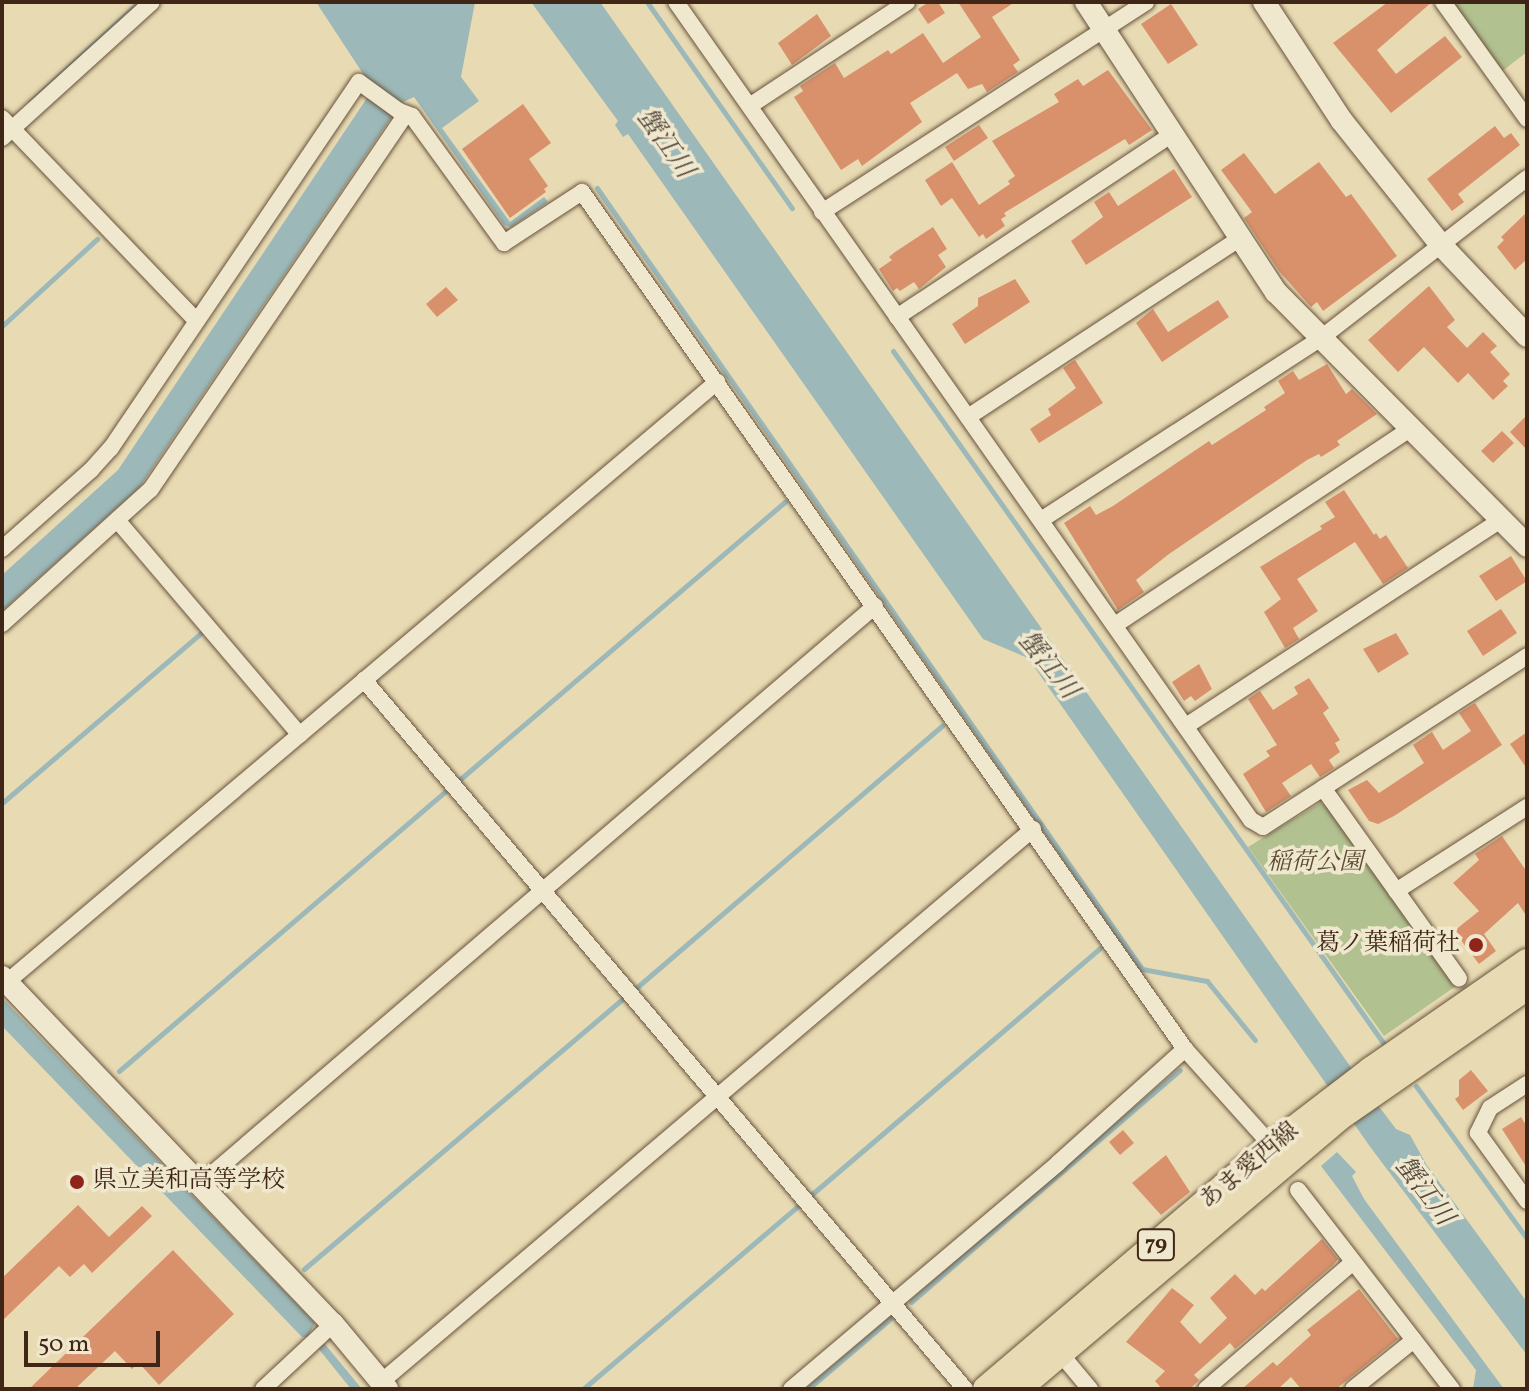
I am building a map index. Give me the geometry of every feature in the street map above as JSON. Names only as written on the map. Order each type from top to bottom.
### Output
[{"type":"main road","name":"あま愛西線","points":[[1018,1389],[1332,1111],[1527,962]]},
{"type":"main road","name":"あま愛西線","points":[[1376,1078],[1527,987]]},
{"type":"main road","name":"あま愛西線","points":[[986,1389],[1272,1146],[1332,1111]]},
{"type":"street","points":[[152,2],[5,128],[195,319]]},
{"type":"street","points":[[676,2],[1251,820],[1263,827],[1527,656]]},
{"type":"street","points":[[751,105],[907,2]]},
{"type":"street","points":[[1086,2],[1276,292],[1527,546]]},
{"type":"street","points":[[822,212],[1146,2]]},
{"type":"street","points":[[1264,2],[1342,121],[1441,245],[1527,336]]},
{"type":"street","points":[[1443,2],[1527,119]]},
{"type":"street","points":[[2,549],[91,470],[111,448],[195,319],[359,82],[412,116],[504,243],[582,192],[1185,1049],[1272,1146]]},
{"type":"street","points":[[2,624],[151,489],[403,112]]},
{"type":"street","points":[[897,317],[1172,134]]},
{"type":"street","points":[[1041,520],[1321,338],[1527,178]]},
{"type":"street","points":[[968,417],[1241,238]]},
{"type":"street","points":[[717,382],[300,735],[4,980],[333,1324],[384,1386],[717,1097],[1033,829]]},
{"type":"street","points":[[1115,625],[1410,429]]},
{"type":"street","points":[[117,520],[300,735]]},
{"type":"street","points":[[1186,726],[1501,520]]},
{"type":"street","points":[[199,1185],[875,606]]},
{"type":"street","points":[[364,680],[965,1389]]},
{"type":"street","points":[[1323,788],[1459,979]]},
{"type":"street","points":[[1396,891],[1527,807]]},
{"type":"street","points":[[791,1389],[1058,1163],[1185,1049]]},
{"type":"street","points":[[1527,1084],[1490,1108],[1478,1133],[1527,1201]]},
{"type":"street","points":[[1298,1190],[1452,1389]]},
{"type":"street","points":[[1206,1389],[1353,1262]]},
{"type":"street","points":[[263,1389],[333,1324]]},
{"type":"street","points":[[1353,1389],[1414,1340]]},
{"type":"street","points":[[1060,1353],[1090,1389]]},
{"type":"green space","points":[[1449,2],[1527,2],[1527,52],[1501,72]]},
{"type":"green space","name":"稲荷公園","points":[[1320,803],[1327,806],[1456,986],[1384,1036],[1248,847]]},
{"type":"water","points":[[316,2],[475,2],[461,77],[479,101],[442,128],[510,222],[544,197],[548,202],[511,227],[504,225],[414,97],[401,103],[139,488],[2,611],[2,575],[118,470],[373,89]]},
{"type":"water","name":"蟹江川","points":[[531,2],[600,2],[1374,1100],[1396,1129],[1410,1135],[1426,1164],[1527,1302],[1527,1355],[1371,1148],[1028,658],[983,639],[628,134],[623,137],[615,125],[618,121]]},
{"type":"water","points":[[2,998],[315,1323],[308,1337],[302,1337],[2,1026]]},
{"type":"water","points":[[1337,1152],[1356,1172],[1352,1176],[1364,1199],[1504,1389],[1473,1389],[1476,1370],[1321,1166]]},
{"type":"water","points":[[324,1343],[362,1389],[351,1389],[318,1348]]},
{"type":"building","points":[[929,2],[938,2],[945,13],[928,24],[918,9]]},
{"type":"building","points":[[958,2],[1015,2],[992,17],[1020,60],[1013,65],[1018,72],[987,92],[982,84],[968,89],[957,73],[910,103],[922,122],[862,166],[858,159],[841,170],[794,97],[803,91],[800,86],[835,63],[844,78],[888,50],[891,54],[923,33],[943,63],[981,37]]},
{"type":"building","points":[[1388,2],[1432,2],[1377,50],[1396,74],[1445,36],[1462,57],[1391,113],[1333,43]]},
{"type":"building","points":[[1171,4],[1198,45],[1168,64],[1141,24]]},
{"type":"building","points":[[817,14],[831,36],[792,65],[778,43]]},
{"type":"building","points":[[1108,70],[1152,130],[1129,145],[1125,139],[1004,213],[1006,216],[1001,219],[1005,226],[986,239],[983,234],[979,237],[952,198],[941,206],[925,180],[952,162],[979,205],[1010,184],[1008,181],[1015,176],[992,141],[1059,102],[1054,94],[1078,79],[1083,86]]},
{"type":"building","points":[[523,104],[551,143],[529,159],[548,186],[544,189],[546,192],[510,218],[462,149]]},
{"type":"building","points":[[979,125],[988,138],[954,161],[945,147]]},
{"type":"building","points":[[1495,126],[1504,138],[1511,133],[1520,145],[1458,194],[1464,202],[1452,211],[1427,179]]},
{"type":"building","points":[[1244,153],[1275,194],[1319,162],[1346,197],[1351,194],[1397,256],[1323,311],[1317,302],[1311,307],[1279,271],[1244,218],[1252,212],[1221,170]]},
{"type":"building","points":[[1174,169],[1192,197],[1086,265],[1071,241],[1103,217],[1094,202],[1109,192],[1118,206]]},
{"type":"building","points":[[1527,212],[1527,259],[1515,270],[1497,247],[1504,240],[1501,237]]},
{"type":"building","points":[[933,227],[947,249],[938,255],[946,267],[919,289],[914,282],[900,291],[897,288],[893,291],[879,269],[892,260],[889,257],[895,252]]},
{"type":"building","points":[[1015,279],[1030,302],[965,344],[952,324],[978,306],[978,298]]},
{"type":"building","points":[[1429,286],[1455,320],[1447,327],[1467,348],[1483,332],[1497,346],[1490,352],[1510,374],[1503,381],[1508,386],[1493,400],[1468,373],[1458,383],[1424,347],[1398,372],[1368,340]]},
{"type":"building","points":[[446,287],[458,300],[437,317],[426,304]]},
{"type":"building","points":[[1218,300],[1229,317],[1162,362],[1136,323],[1153,309],[1168,332]]},
{"type":"building","points":[[1075,360],[1103,403],[1039,443],[1030,429],[1051,415],[1048,409],[1076,388],[1063,368]]},
{"type":"building","points":[[1327,364],[1346,394],[1352,389],[1377,414],[1337,441],[1340,445],[1321,457],[1319,454],[1307,460],[1169,554],[1136,580],[1144,592],[1118,610],[1064,523],[1090,506],[1096,515],[1113,506],[1209,441],[1212,445],[1266,410],[1264,407],[1285,393],[1278,381],[1293,371],[1299,380]]},
{"type":"building","points":[[1527,415],[1527,450],[1510,432]]},
{"type":"building","points":[[1502,431],[1514,443],[1493,463],[1481,451]]},
{"type":"building","points":[[1344,490],[1374,535],[1376,533],[1380,539],[1386,535],[1408,568],[1383,584],[1355,542],[1297,579],[1318,611],[1293,628],[1299,639],[1285,648],[1264,612],[1281,599],[1260,567],[1322,529],[1320,526],[1335,517],[1325,502]]},
{"type":"building","points":[[1511,556],[1527,581],[1496,601],[1479,576]]},
{"type":"building","points":[[1501,609],[1517,633],[1483,656],[1467,631]]},
{"type":"building","points":[[1396,633],[1409,654],[1378,673],[1363,649]]},
{"type":"building","points":[[1199,664],[1212,689],[1195,701],[1191,696],[1184,701],[1172,682]]},
{"type":"building","points":[[1309,678],[1329,708],[1323,713],[1340,740],[1335,743],[1340,752],[1329,760],[1334,768],[1320,777],[1311,764],[1282,783],[1291,796],[1266,812],[1243,774],[1270,756],[1266,751],[1277,745],[1248,699],[1260,691],[1273,710],[1298,694],[1294,687]]},
{"type":"building","points":[[1475,703],[1502,745],[1394,816],[1378,824],[1369,821],[1348,790],[1367,780],[1379,793],[1424,763],[1413,745],[1432,732],[1443,750],[1471,731],[1459,713]]},
{"type":"building","points":[[1527,732],[1527,769],[1510,744]]},
{"type":"building","points":[[1502,836],[1527,872],[1527,917],[1518,903],[1484,934],[1496,951],[1479,964],[1454,931],[1479,911],[1453,883],[1479,860],[1475,854]]},
{"type":"building","points":[[1471,1070],[1488,1091],[1463,1110],[1455,1099],[1459,1096],[1459,1080]]},
{"type":"building","points":[[1521,1117],[1527,1127],[1527,1168],[1502,1129]]},
{"type":"building","points":[[1123,1130],[1134,1143],[1120,1155],[1109,1142]]},
{"type":"building","points":[[1166,1155],[1190,1192],[1161,1215],[1132,1183]]},
{"type":"building","points":[[78,1205],[109,1237],[142,1206],[152,1216],[92,1273],[84,1264],[70,1277],[59,1266],[2,1321],[2,1278]]},
{"type":"building","points":[[1322,1239],[1338,1259],[1333,1265],[1235,1349],[1230,1343],[1194,1375],[1199,1380],[1190,1389],[1162,1389],[1155,1381],[1165,1371],[1126,1342],[1172,1288],[1194,1305],[1180,1322],[1200,1344],[1227,1318],[1210,1298],[1235,1274],[1255,1295],[1262,1288],[1265,1291]]},
{"type":"building","points":[[173,1250],[234,1314],[159,1385],[139,1363],[132,1369],[115,1351],[75,1389],[29,1389]]},
{"type":"building","points":[[1359,1289],[1398,1339],[1336,1389],[1301,1389],[1291,1377],[1278,1389],[1242,1389],[1273,1362],[1277,1366],[1311,1335],[1307,1330]]},
{"type":"waterway","points":[[30,102],[139,2]]},
{"type":"waterway","points":[[647,2],[792,208]]},
{"type":"waterway","points":[[597,188],[1142,969],[1207,981],[1255,1040]]},
{"type":"waterway","points":[[2,326],[97,239]]},
{"type":"waterway","points":[[893,351],[1384,1044]]},
{"type":"waterway","points":[[458,781],[785,502]]},
{"type":"waterway","points":[[2,803],[202,632]]},
{"type":"waterway","points":[[636,988],[942,726]]},
{"type":"waterway","points":[[119,1071],[447,790]]},
{"type":"waterway","points":[[811,1195],[1100,948]]},
{"type":"waterway","points":[[304,1269],[623,998]]},
{"type":"waterway","points":[[911,1302],[1180,1070]]},
{"type":"waterway","points":[[1416,1086],[1527,1239]]},
{"type":"waterway","points":[[583,1389],[799,1205]]},
{"type":"waterway","points":[[808,1389],[890,1319]]},
{"type":"place","name":"葛ノ葉稲荷社","points":[[1476,945]]},
{"type":"place","name":"県立美和高等学校","points":[[77,1182]]}]
